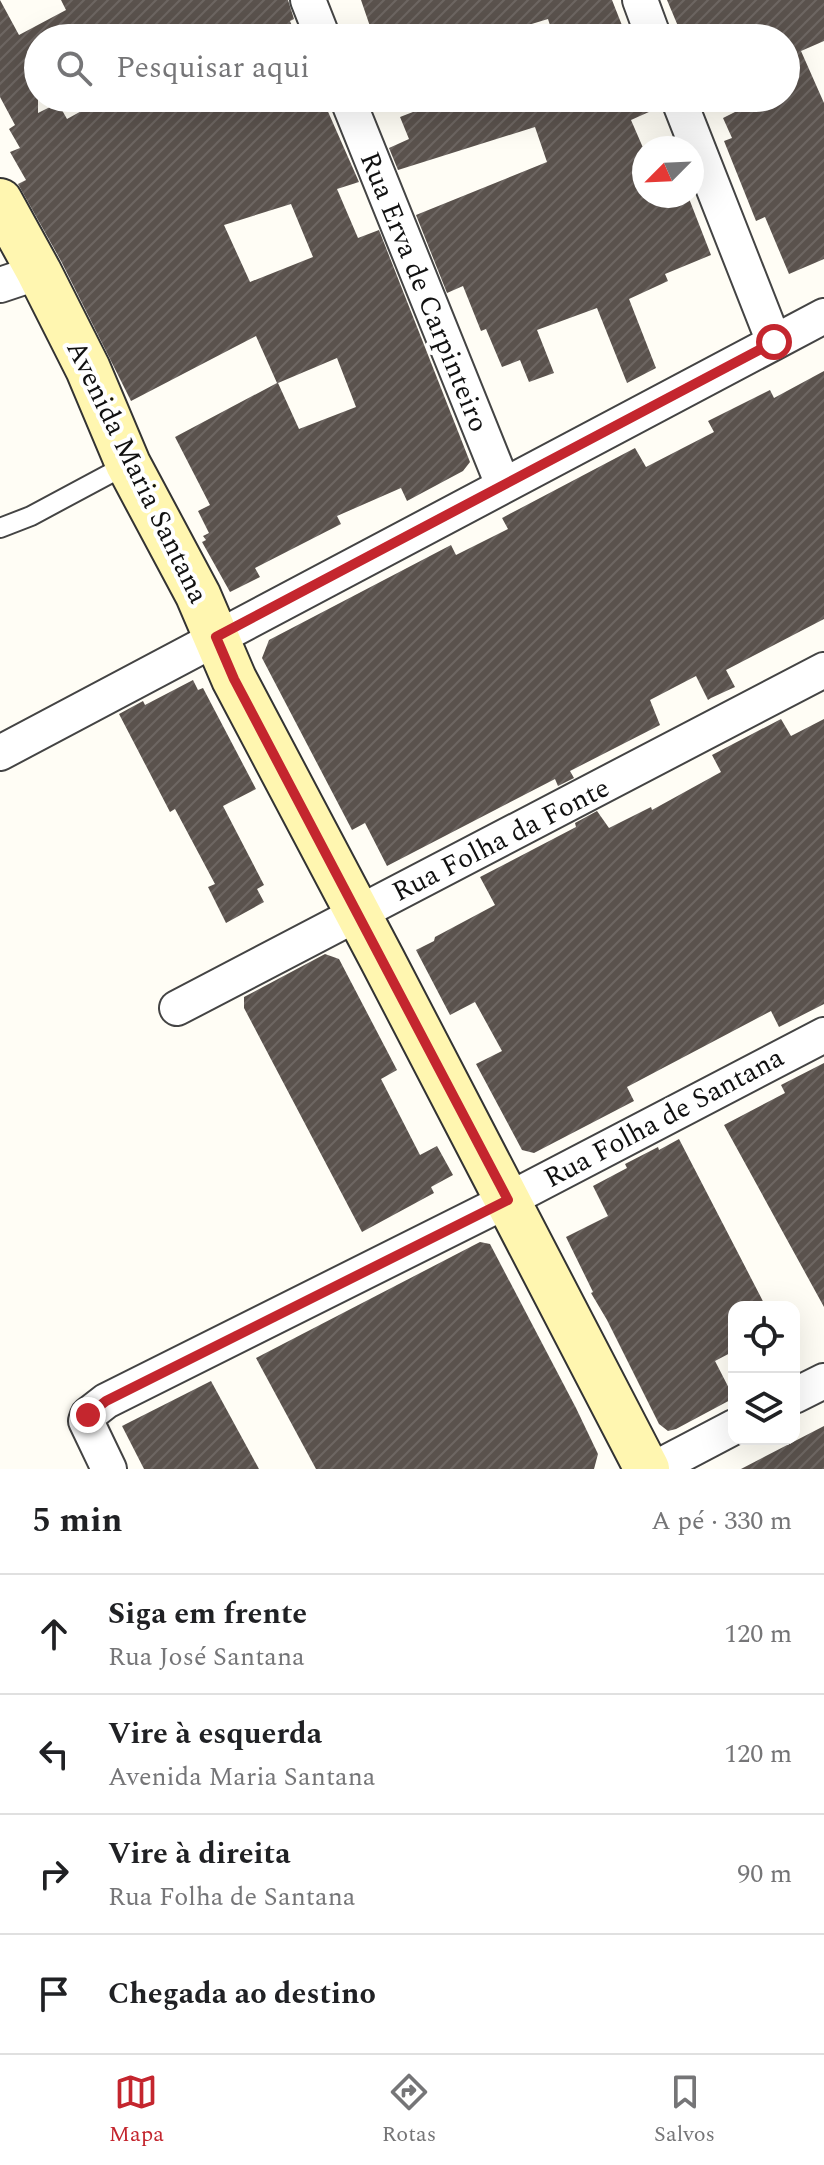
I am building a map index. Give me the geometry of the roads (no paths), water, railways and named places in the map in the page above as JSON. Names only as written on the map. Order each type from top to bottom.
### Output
[{"type":"street","points":[[308,0],[317,24]]},
{"type":"street","points":[[640,0],[649,24]]},
{"type":"street","name":"Rua Erva de Carpinteiro","points":[[353,112],[503,485]]},
{"type":"street","points":[[684,112],[774,342]]},
{"type":"street","name":"Avenida Maria Santana","points":[[0,201],[20,278],[88,369],[128,464],[198,595],[234,679],[647,1469]]},
{"type":"street","points":[[0,753],[824,316]]},
{"type":"street","name":"Rua Folha da Fonte","points":[[177,1008],[824,670]]},
{"type":"street","name":"Rua Folha de Santana","points":[[109,1469],[86,1421],[88,1415],[106,1401],[508,1200],[824,1035]]},
{"type":"street","points":[[800,1393],[824,1381]]},
{"type":"street","points":[[654,1469],[728,1430]]},
{"type":"lane","points":[[0,528],[31,516],[128,464]]}]
